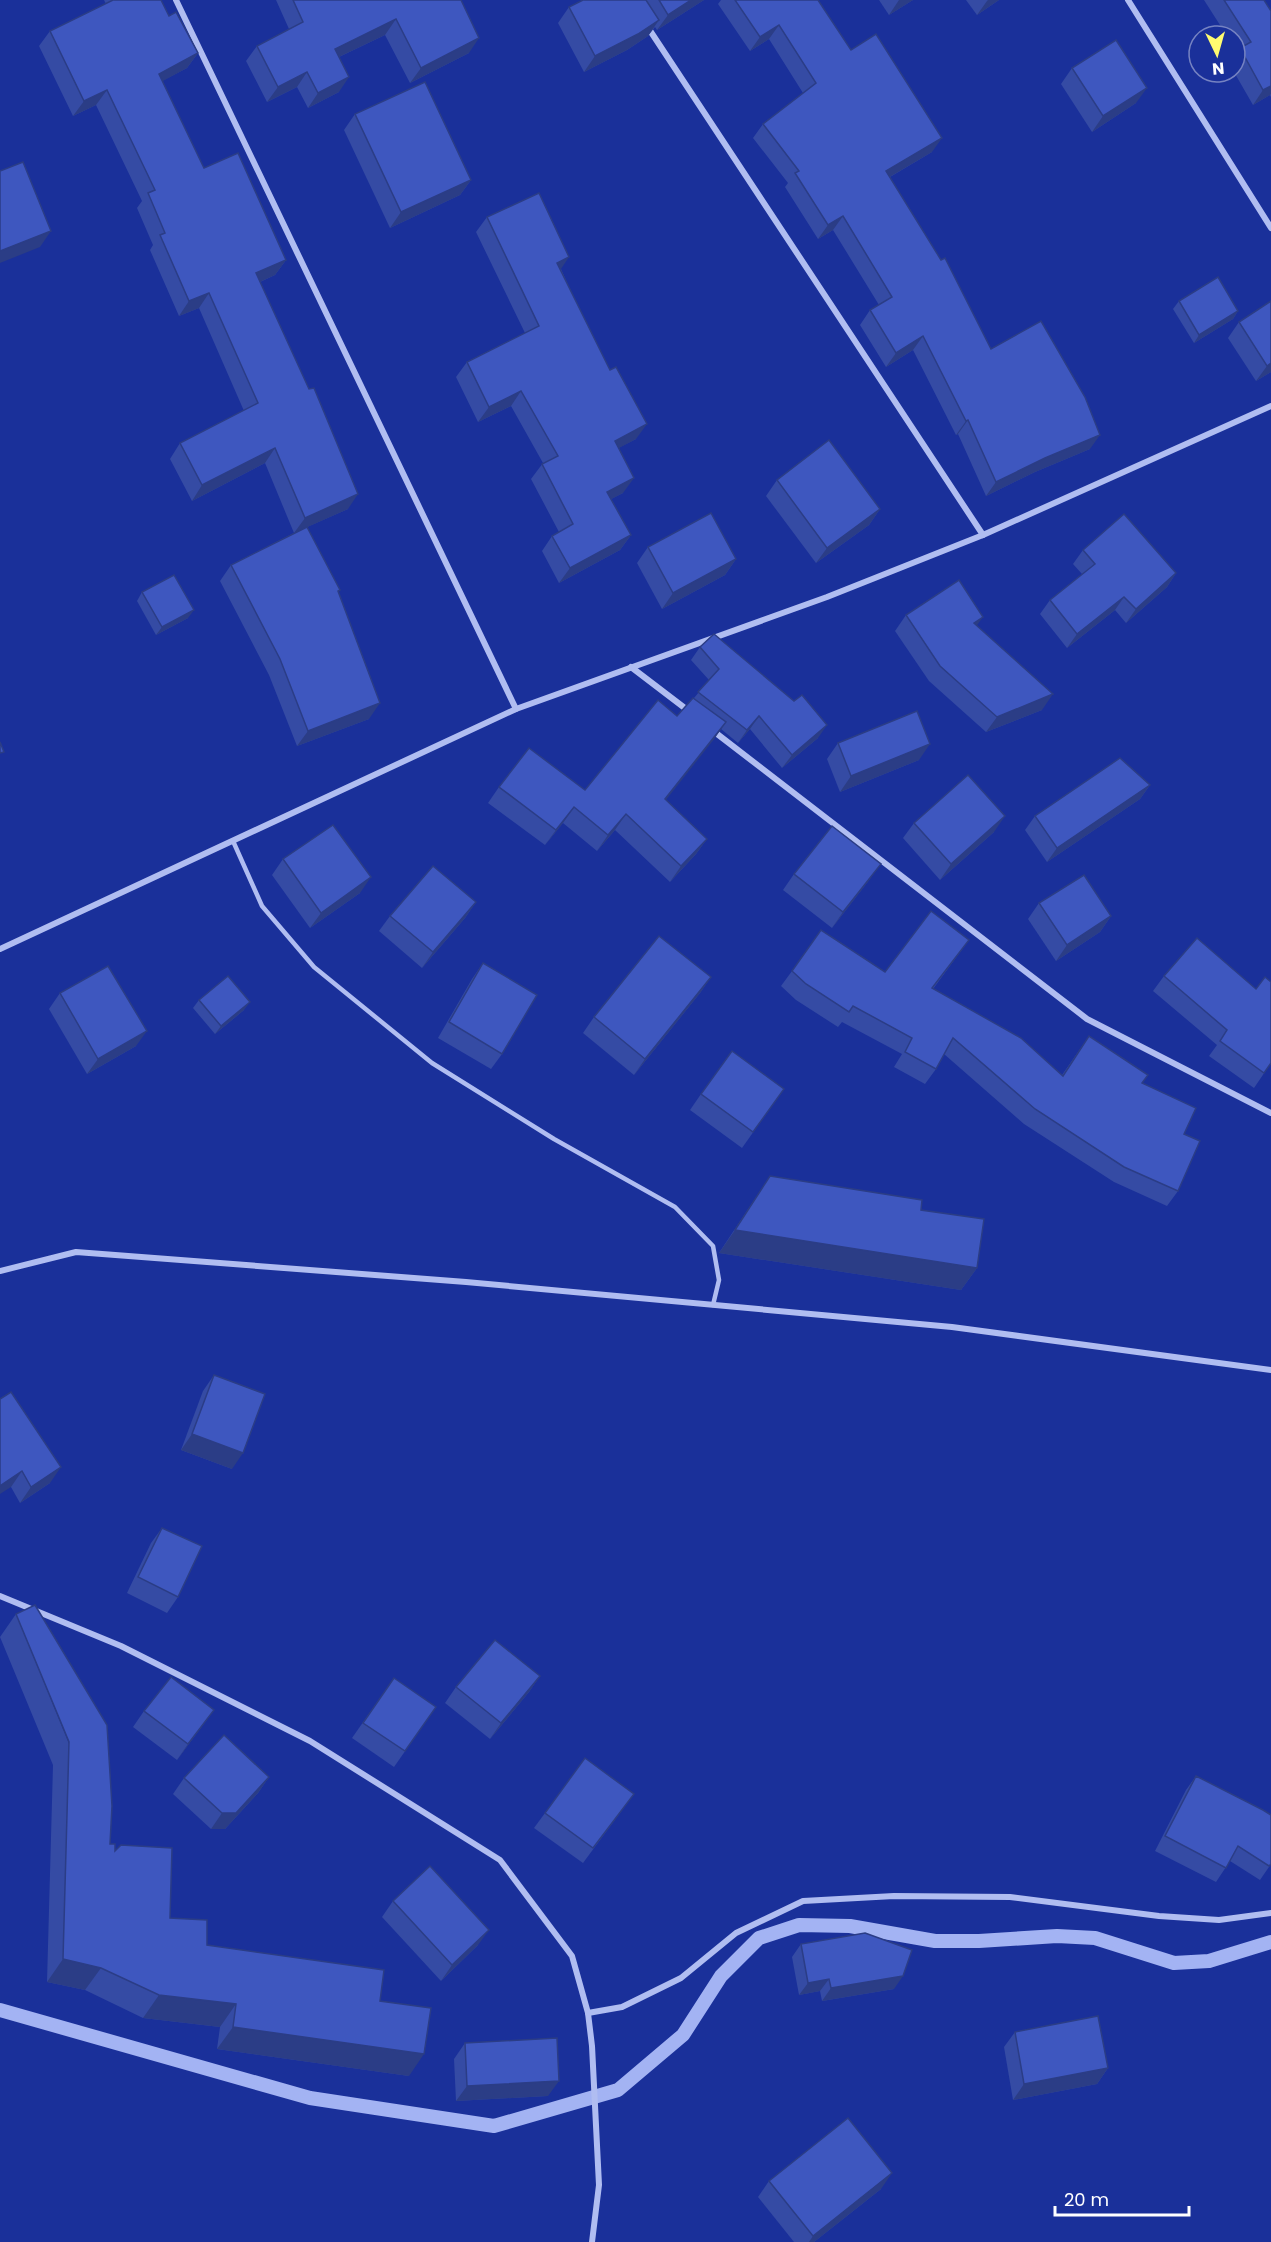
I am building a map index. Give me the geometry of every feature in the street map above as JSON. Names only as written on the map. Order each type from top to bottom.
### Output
[{"type":"street","points":[[176,0],[516,710]]},
{"type":"street","points":[[1128,0],[1271,228]]},
{"type":"street","points":[[644,20],[983,535]]},
{"type":"street","points":[[0,949],[516,710],[827,597],[983,535],[1271,406]]},
{"type":"street","points":[[631,667],[697,718]]},
{"type":"street","points":[[706,725],[1088,1020],[1271,1113]]},
{"type":"street","points":[[0,1272],[76,1252],[455,1281],[952,1327],[1271,1370]]},
{"type":"street","points":[[0,1596],[121,1646],[310,1741],[500,1860],[572,1956],[588,2013],[599,2186],[592,2242]]},
{"type":"street","points":[[588,2013],[622,2007],[681,1978],[736,1933],[803,1901],[894,1896],[1010,1897],[1159,1916],[1219,1920],[1271,1913]]},
{"type":"lane","points":[[233,841],[262,906],[314,967],[432,1063],[554,1139],[675,1207],[713,1246],[719,1280],[713,1305]]},
{"type":"building","points":[[113,0],[161,0],[169,16],[176,12],[198,53],[159,74],[204,168],[238,153],[286,260],[256,273],[309,389],[314,388],[358,494],[305,518],[275,448],[202,485],[180,443],[258,403],[209,293],[189,301],[160,235],[165,233],[148,193],[155,190],[107,90],[84,101],[50,31]]},
{"type":"building","points":[[293,0],[461,0],[479,38],[421,68],[396,19],[335,49],[349,77],[318,93],[307,72],[278,87],[257,46],[303,22]]},
{"type":"building","points":[[583,0],[646,0],[659,20],[638,34],[595,56],[569,7]]},
{"type":"building","points":[[659,0],[691,0],[668,15]]},
{"type":"building","points":[[735,0],[818,0],[851,50],[876,34],[942,138],[886,171],[941,260],[945,258],[991,349],[1041,321],[1085,397],[1100,435],[996,482],[968,420],[966,421],[923,336],[896,353],[870,310],[892,297],[843,216],[828,225],[795,173],[799,171],[763,124],[816,83],[779,25],[760,37]]},
{"type":"building","points":[[1224,0],[1264,0],[1271,11],[1271,86],[1263,90],[1247,61],[1247,44],[1251,42],[1247,36],[1247,24],[1239,24]]},
{"type":"building","points":[[1116,40],[1147,88],[1103,116],[1072,68]]},
{"type":"building","points":[[425,82],[471,180],[401,212],[355,114]]},
{"type":"building","points":[[23,162],[51,231],[0,251],[0,171]]},
{"type":"building","points":[[539,193],[569,257],[557,263],[610,370],[616,367],[647,424],[615,441],[634,478],[607,492],[631,535],[570,568],[552,536],[573,524],[542,464],[558,456],[521,391],[489,407],[467,362],[539,326],[487,217]]},
{"type":"building","points":[[1218,277],[1238,311],[1199,335],[1179,301]]},
{"type":"building","points":[[1271,301],[1271,363],[1267,366],[1239,322]]},
{"type":"building","points":[[829,440],[880,509],[827,548],[777,480]]},
{"type":"building","points":[[711,513],[736,559],[673,593],[648,547]]},
{"type":"building","points":[[1124,514],[1176,573],[1136,609],[1124,597],[1077,634],[1050,600],[1095,564],[1083,550]]},
{"type":"building","points":[[307,527],[340,590],[338,591],[380,703],[308,731],[280,659],[231,565]]},
{"type":"building","points":[[174,575],[194,610],[162,627],[142,592]]},
{"type":"building","points":[[959,580],[983,617],[974,623],[1053,694],[997,717],[940,666],[906,615]]},
{"type":"building","points":[[714,634],[794,701],[802,695],[827,725],[792,755],[759,716],[747,730],[698,692],[719,669],[700,647]]},
{"type":"building","points":[[693,698],[726,722],[665,799],[707,839],[681,866],[626,814],[608,835],[574,807],[556,830],[499,787],[529,748],[585,790],[658,700],[677,716]]},
{"type":"building","points":[[917,711],[930,744],[851,776],[838,743]]},
{"type":"building","points":[[1120,758],[1150,785],[1057,848],[1035,816]]},
{"type":"building","points":[[968,775],[1005,816],[951,864],[914,823]]},
{"type":"building","points":[[333,825],[371,877],[321,913],[283,859]]},
{"type":"building","points":[[832,826],[881,864],[843,912],[794,874]]},
{"type":"building","points":[[433,866],[476,902],[433,952],[390,916]]},
{"type":"building","points":[[1084,875],[1111,916],[1067,945],[1039,903]]},
{"type":"building","points":[[931,911],[969,940],[932,988],[1021,1038],[1063,1076],[1089,1036],[1148,1075],[1142,1083],[1196,1108],[1184,1134],[1200,1141],[1178,1191],[1124,1167],[1035,1109],[953,1038],[936,1069],[905,1052],[912,1038],[853,1006],[849,1012],[806,984],[792,971],[821,930],[885,972]]},
{"type":"building","points":[[659,936],[711,977],[645,1059],[594,1017]]},
{"type":"building","points":[[1197,938],[1256,989],[1265,977],[1271,982],[1271,1063],[1264,1073],[1220,1041],[1227,1030],[1164,976]]},
{"type":"building","points":[[483,963],[537,995],[502,1054],[449,1022]]},
{"type":"building","points":[[108,966],[147,1031],[98,1059],[60,993]]},
{"type":"building","points":[[228,976],[250,1002],[221,1026],[199,1000]]},
{"type":"building","points":[[732,1051],[784,1089],[753,1132],[701,1094]]},
{"type":"building","points":[[770,1176],[922,1200],[921,1210],[984,1219],[977,1268],[735,1230]]},
{"type":"building","points":[[214,1375],[265,1394],[243,1453],[192,1434]]},
{"type":"building","points":[[11,1392],[61,1467],[31,1487],[22,1471],[0,1486],[0,1399]]},
{"type":"building","points":[[162,1528],[202,1546],[178,1597],[138,1577]]},
{"type":"building","points":[[35,1605],[107,1725],[112,1806],[110,1844],[115,1844],[115,1851],[121,1845],[172,1848],[170,1918],[207,1920],[207,1945],[384,1970],[380,2001],[431,2008],[424,2054],[233,2027],[236,2004],[159,1995],[101,1968],[63,1959],[69,1742],[16,1614]]},
{"type":"building","points":[[495,1640],[540,1676],[501,1723],[456,1687]]},
{"type":"building","points":[[171,1677],[214,1710],[188,1744],[144,1711]]},
{"type":"building","points":[[394,1678],[436,1707],[405,1751],[363,1723]]},
{"type":"building","points":[[224,1735],[269,1777],[236,1813],[222,1813],[184,1778]]},
{"type":"building","points":[[585,1758],[634,1794],[593,1848],[545,1813]]},
{"type":"building","points":[[1196,1776],[1271,1815],[1271,1864],[1269,1866],[1238,1846],[1226,1868],[1165,1836]]},
{"type":"building","points":[[430,1866],[489,1930],[452,1965],[393,1901]]},
{"type":"building","points":[[865,1933],[912,1950],[903,1976],[831,1988],[829,1979],[808,1983],[801,1944]]},
{"type":"building","points":[[1098,2016],[1108,2068],[1024,2084],[1015,2032]]},
{"type":"building","points":[[557,2038],[559,2081],[467,2086],[465,2043]]},
{"type":"building","points":[[848,2118],[892,2173],[813,2236],[769,2181]]},
{"type":"waterway","points":[[0,2010],[310,2098],[494,2126],[618,2090],[683,2035],[721,1976],[759,1938],[799,1925],[850,1926],[935,1941],[979,1941],[1057,1936],[1095,1938],[1174,1963],[1209,1961],[1271,1942]]}]
